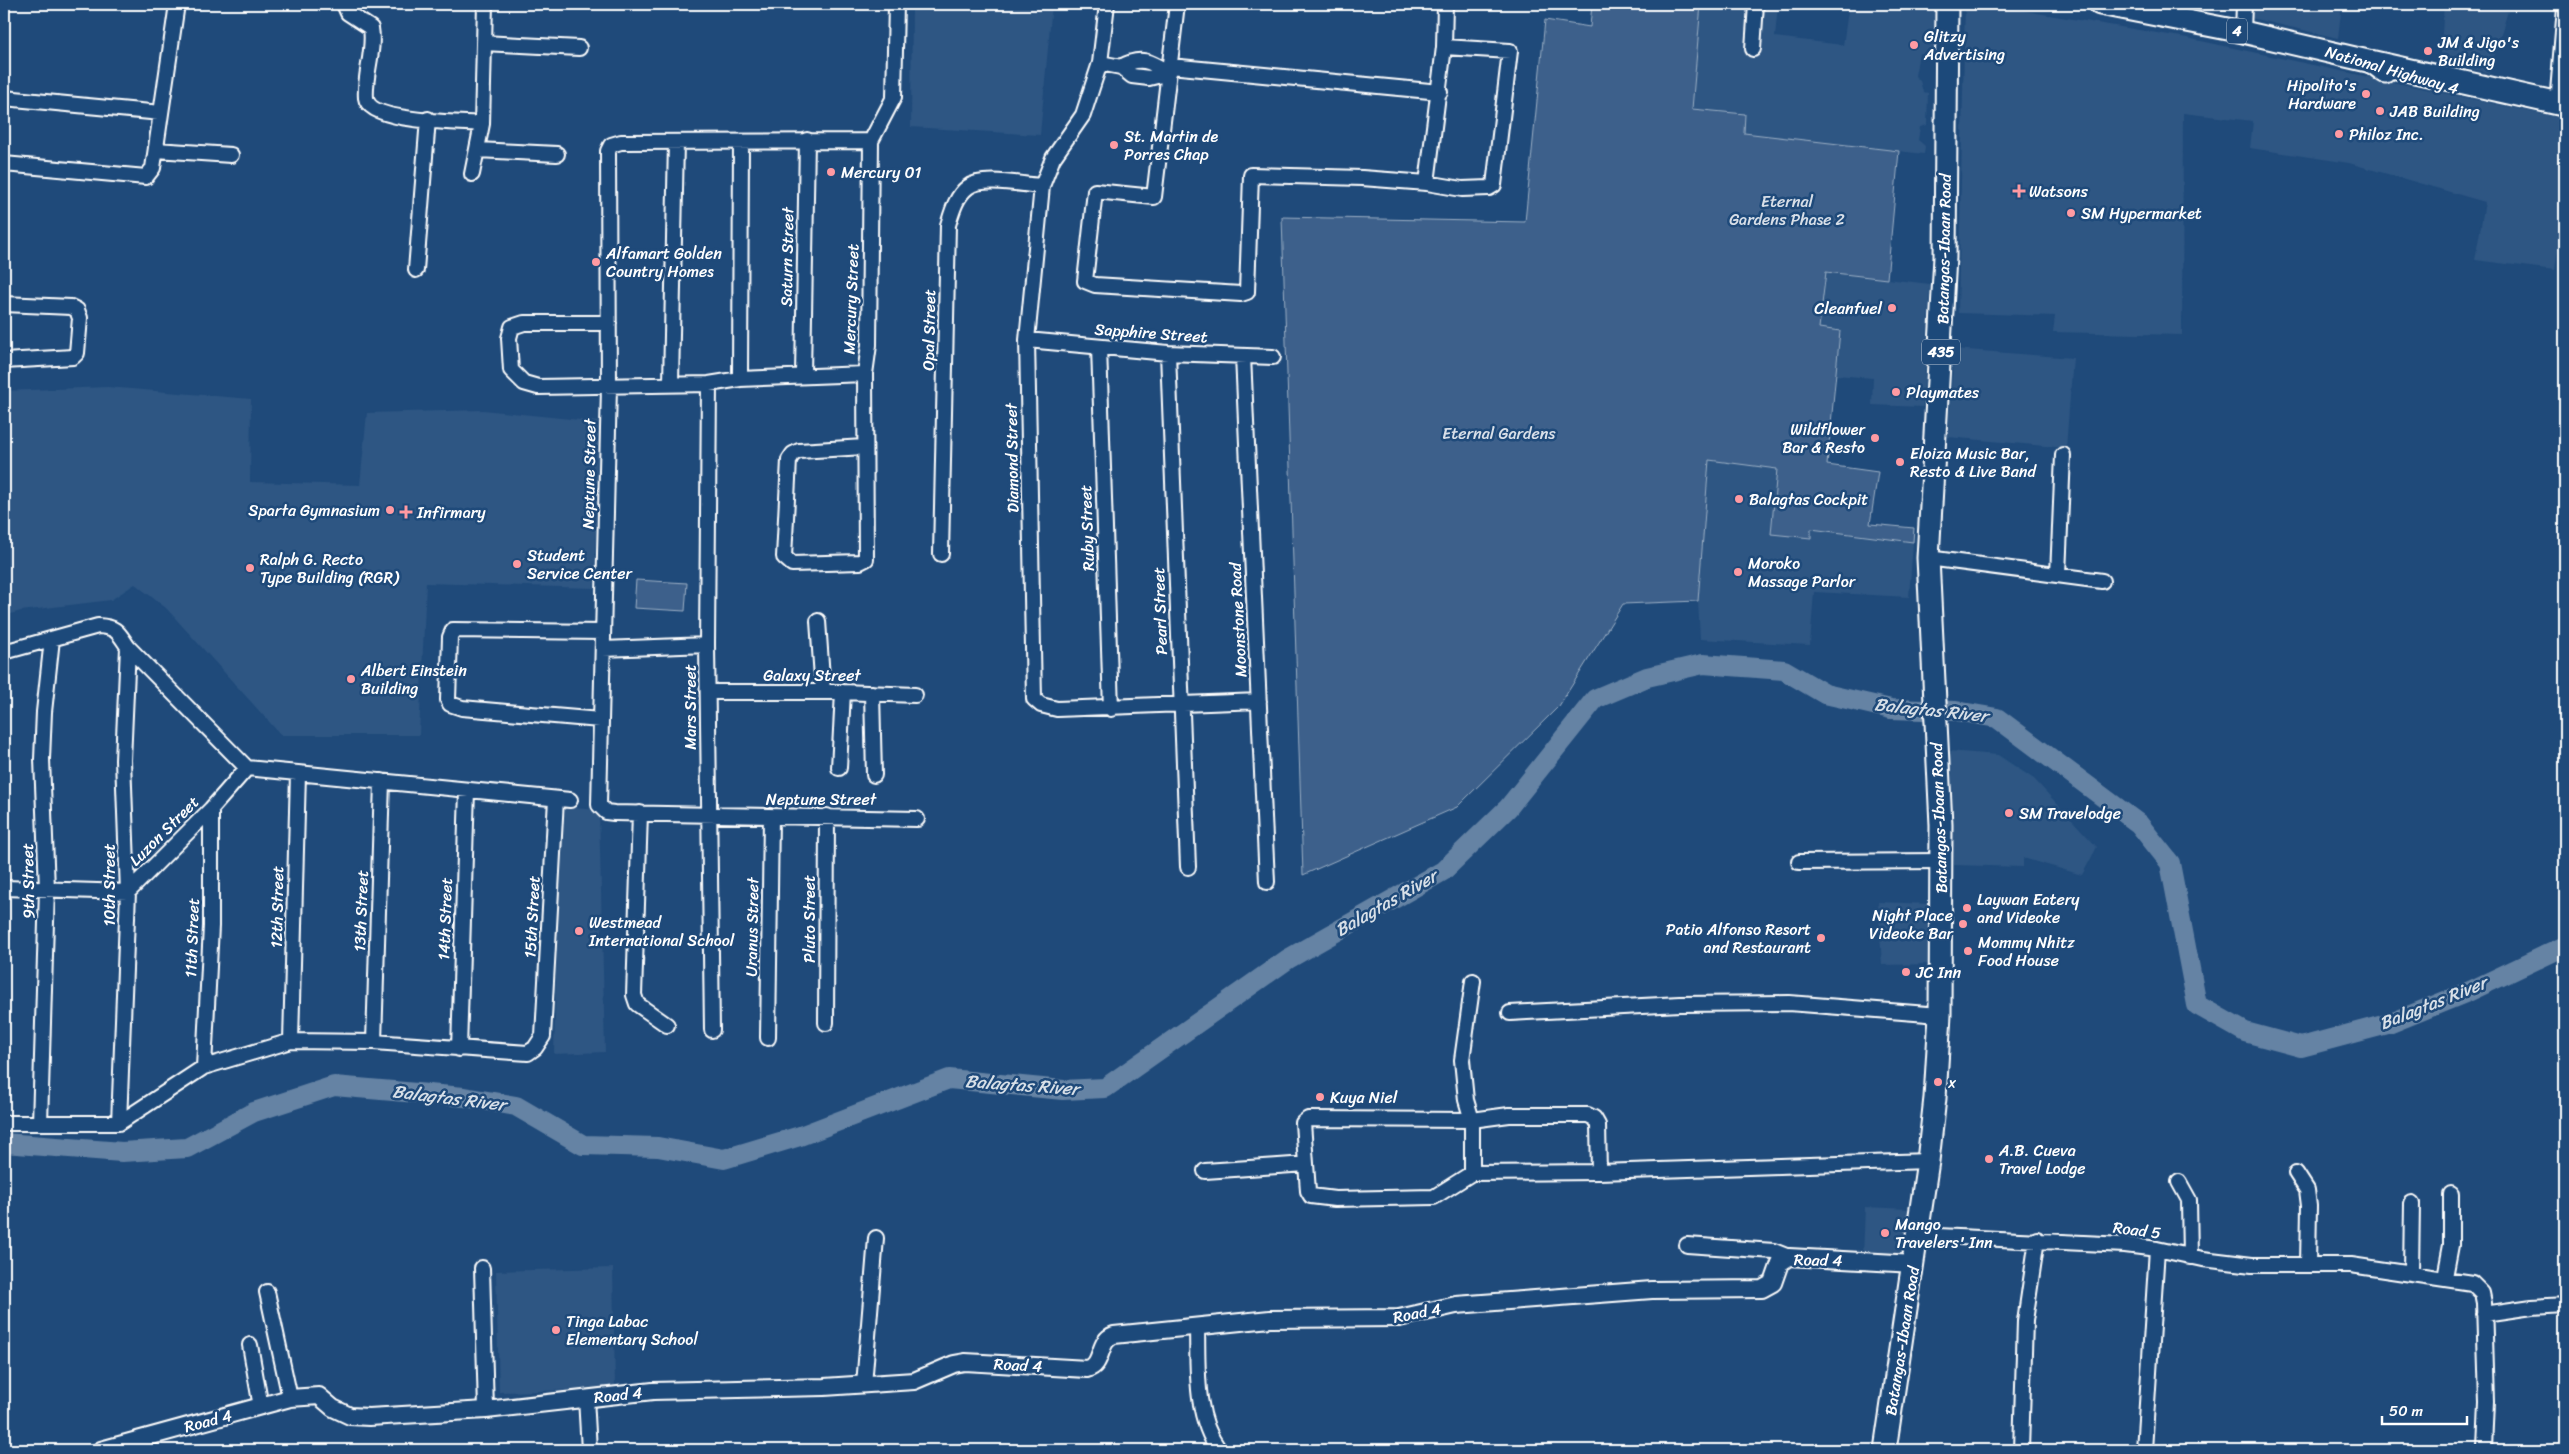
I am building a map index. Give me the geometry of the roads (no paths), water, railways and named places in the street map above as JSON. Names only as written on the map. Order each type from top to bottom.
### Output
[{"type":"highway","points":[[2378,60],[2563,97]]},
{"type":"main road","name":"Batangas-Ibaan Road","points":[[1885,1450],[1928,1160],[1935,1098],[1940,1014],[1942,861],[1928,558],[1945,258],[1947,4]]},
{"type":"main road","name":"National Highway 4","points":[[2100,4],[2378,60],[2381,71],[2565,115]]},
{"type":"street","points":[[4,164],[146,177],[154,168],[177,4]]},
{"type":"street","points":[[344,4],[348,13],[371,28],[366,98],[368,104],[392,116],[482,124]]},
{"type":"street","points":[[472,174],[482,124],[485,4]]},
{"type":"street","name":"Mercury Street","points":[[609,323],[524,323],[512,327],[509,338],[511,370],[524,383],[538,387],[709,384],[740,379],[865,374],[869,345],[871,141],[894,97],[896,4]]},
{"type":"street","name":"Diamond Street","points":[[1107,4],[1100,63],[1082,114],[1053,158],[1042,186],[1027,340],[1034,699],[1041,705],[1057,709],[1110,709],[1259,701]]},
{"type":"street","points":[[1177,4],[1154,197],[1095,190],[1085,281],[1095,285],[1244,294],[1248,288],[1250,175],[1362,178],[1427,183],[1462,189],[1489,188],[1494,185],[1510,51],[1444,47]]},
{"type":"street","points":[[1427,183],[1440,92],[1445,4]]},
{"type":"street","points":[[1753,49],[1756,4]]},
{"type":"street","points":[[2243,32],[2244,4]]},
{"type":"street","points":[[2563,97],[2565,7]]},
{"type":"street","points":[[484,43],[579,48]]},
{"type":"street","points":[[1100,63],[1121,66],[1132,76],[1149,78],[1169,70],[1440,92]]},
{"type":"street","points":[[4,98],[161,112]]},
{"type":"street","points":[[416,270],[428,120]]},
{"type":"street","name":"Saturn Street","points":[[803,376],[806,140]]},
{"type":"street","name":"Neptune Street","points":[[871,141],[621,142],[611,145],[608,151],[609,387],[600,720],[600,805],[606,812],[709,816],[827,816],[917,819]]},
{"type":"street","points":[[671,384],[676,142]]},
{"type":"street","points":[[740,379],[741,142]]},
{"type":"street","points":[[156,150],[231,155]]},
{"type":"street","points":[[478,150],[557,154]]},
{"type":"street","name":"Opal Street","points":[[941,554],[948,225],[954,204],[968,187],[984,182],[1042,186]]},
{"type":"street","points":[[4,304],[71,307],[77,310],[80,318],[77,353],[73,357],[4,361]]},
{"type":"street","name":"Sapphire Street","points":[[1027,340],[1168,353],[1273,357]]},
{"type":"street","name":"Ruby Street","points":[[1099,347],[1110,709]]},
{"type":"street","name":"Pearl Street","points":[[1168,353],[1188,868]]},
{"type":"street","name":"Moonstone Road","points":[[1244,356],[1267,882]]},
{"type":"street","points":[[864,448],[799,451],[793,454],[790,460],[784,547],[784,557],[787,562],[792,564],[860,562],[866,559],[865,374]]},
{"type":"street","name":"Mars Street","points":[[709,384],[707,645],[712,1030]]},
{"type":"street","points":[[2058,575],[2063,455]]},
{"type":"street","points":[[1928,558],[2102,581]]},
{"type":"street","points":[[818,621],[823,692]]},
{"type":"street","points":[[4,652],[98,626],[107,626],[116,629],[128,647],[247,768],[570,800]]},
{"type":"street","points":[[600,720],[462,708],[450,704],[448,691],[450,637],[453,630],[603,632]]},
{"type":"street","name":"9th Street","points":[[40,1123],[47,889],[42,759],[44,712],[52,639]]},
{"type":"street","points":[[603,649],[707,645]]},
{"type":"street","name":"10th Street","points":[[119,1123],[128,892],[123,760],[128,647]]},
{"type":"street","name":"Galaxy Street","points":[[708,692],[842,692],[915,695]]},
{"type":"street","points":[[839,768],[842,692]]},
{"type":"street","points":[[872,693],[874,775]]},
{"type":"street","name":"Luzon Street","points":[[4,888],[128,892],[211,809],[247,768]]},
{"type":"street","name":"12th Street","points":[[291,1042],[298,773]]},
{"type":"street","name":"13th Street","points":[[374,1042],[382,781]]},
{"type":"street","name":"14th Street","points":[[458,1049],[467,790]]},
{"type":"street","name":"15th Street","points":[[458,1049],[528,1053],[535,1048],[543,1036],[556,799]]},
{"type":"street","name":"11th Street","points":[[204,1067],[211,926],[211,809]]},
{"type":"street","points":[[640,813],[634,995],[637,1004],[667,1025]]},
{"type":"street","name":"Uranus Street","points":[[768,1038],[771,816]]},
{"type":"street","name":"Pluto Street","points":[[826,1023],[827,816]]},
{"type":"street","points":[[1799,862],[1942,861]]},
{"type":"street","points":[[1472,1173],[1472,1120],[1466,1100],[1462,1060],[1473,981]]},
{"type":"street","points":[[1510,1013],[1680,1004],[1788,1002],[1940,1014]]},
{"type":"street","points":[[4,1123],[119,1123],[204,1067],[291,1042],[374,1042],[458,1049]]},
{"type":"street","points":[[1599,1172],[1598,1125],[1594,1118],[1588,1115],[1509,1115],[1472,1120],[1308,1119],[1303,1123],[1308,1191],[1311,1196],[1335,1199],[1434,1197],[1472,1173],[1599,1172],[1928,1160]]},
{"type":"street","points":[[1205,1171],[1306,1164]]},
{"type":"street","points":[[2296,1173],[2307,1190],[2309,1206],[2308,1265]]},
{"type":"street","points":[[2179,1182],[2189,1200],[2190,1257]]},
{"type":"street","points":[[2445,1278],[2451,1245],[2451,1194]]},
{"type":"street","points":[[2411,1273],[2412,1203]]},
{"type":"street","name":"Road 5","points":[[1918,1235],[2037,1239],[2157,1249],[2190,1257],[2252,1265],[2351,1265],[2411,1273],[2472,1283],[2482,1293],[2484,1314]]},
{"type":"street","points":[[864,1385],[876,1238]]},
{"type":"street","points":[[2021,1450],[2026,1321],[2037,1239]]},
{"type":"street","points":[[1687,1245],[1774,1250],[1789,1257]]},
{"type":"street","points":[[2144,1450],[2157,1249]]},
{"type":"street","name":"Road 4","points":[[101,1450],[290,1398],[319,1396],[333,1408],[350,1416],[369,1417],[486,1410],[653,1391],[864,1385],[914,1381],[954,1364],[965,1362],[1087,1368],[1094,1367],[1105,1341],[1114,1335],[1300,1317],[1344,1320],[1399,1318],[1456,1305],[1652,1290],[1762,1289],[1773,1283],[1780,1263],[1789,1257],[1914,1264]]},
{"type":"street","points":[[482,1268],[486,1410]]},
{"type":"street","points":[[267,1292],[290,1398]]},
{"type":"street","points":[[2485,1450],[2487,1402],[2484,1314],[2532,1307],[2565,1305]]},
{"type":"street","points":[[1198,1326],[1199,1386],[1205,1420],[1219,1450]]},
{"type":"street","points":[[250,1346],[261,1407]]},
{"type":"street","points":[[586,1398],[589,1450]]},
{"type":"waterway","name":"Balagtas River","points":[[4,1143],[122,1152],[187,1148],[254,1112],[334,1086],[464,1097],[516,1106],[583,1145],[658,1147],[724,1159],[800,1136],[949,1079],[1063,1090],[1105,1088],[1288,959],[1443,871],[1508,808],[1595,699],[1647,677],[1703,664],[1784,670],[1825,694],[1891,709],[1956,711],[1997,718],[2139,824],[2170,863],[2197,1005],[2245,1032],[2301,1047],[2391,1023],[2470,991],[2565,946]]},
{"type":"place","name":"Glitzy Advertising","points":[[1914,45]]},
{"type":"place","name":"JM & Jigo's Building","points":[[2428,51]]},
{"type":"place","name":"Hipolito's Hardware","points":[[2366,94]]},
{"type":"place","name":"JAB Building","points":[[2380,111]]},
{"type":"place","name":"Philoz Inc.","points":[[2339,134]]},
{"type":"place","name":"St. Martin de Porres Chap","points":[[1114,145]]},
{"type":"place","name":"Mercury 01","points":[[831,172]]},
{"type":"place","name":"Watsons","points":[[2019,191]]},
{"type":"place","name":"SM Hypermarket","points":[[2071,213]]},
{"type":"place","name":"Alfamart Golden Country Homes","points":[[596,262]]},
{"type":"place","name":"Cleanfuel","points":[[1892,308]]},
{"type":"place","name":"Playmates","points":[[1896,392]]},
{"type":"place","name":"Wildflower Bar & Resto","points":[[1875,438]]},
{"type":"place","name":"Eloiza Music Bar, Resto & Live Band","points":[[1900,462]]},
{"type":"place","name":"Balagtas Cockpit","points":[[1739,499]]},
{"type":"place","name":"Sparta Gymnasium","points":[[390,510]]},
{"type":"place","name":"Infirmary","points":[[406,512]]},
{"type":"place","name":"Student Service Center","points":[[517,564]]},
{"type":"place","name":"Ralph G. Recto Type Building (RGR)","points":[[250,568]]},
{"type":"place","name":"Moroko Massage Parlor","points":[[1738,572]]},
{"type":"place","name":"Albert Einstein Building","points":[[351,679]]},
{"type":"place","name":"SM Travelodge","points":[[2009,813]]},
{"type":"place","name":"Laywan Eatery and Videoke","points":[[1967,908]]},
{"type":"place","name":"Night Place Videoke Bar","points":[[1963,924]]},
{"type":"place","name":"Westmead International School","points":[[579,931]]},
{"type":"place","name":"Patio Alfonso Resort and Restaurant","points":[[1821,938]]},
{"type":"place","name":"Mommy Nhitz Food House","points":[[1968,951]]},
{"type":"place","name":"JC Inn","points":[[1906,972]]},
{"type":"place","name":"x","points":[[1938,1082]]},
{"type":"place","name":"Kuya Niel","points":[[1320,1097]]},
{"type":"place","name":"A.B. Cueva Travel Lodge","points":[[1989,1159]]},
{"type":"place","name":"Mango Travelers' Inn","points":[[1885,1233]]},
{"type":"place","name":"Tinga Labac Elementary School","points":[[556,1330]]},
{"type":"park label","name":"Eternal Gardens Phase 2","points":[[1787,210]]},
{"type":"park label","name":"Eternal Gardens","points":[[1499,433]]}]
